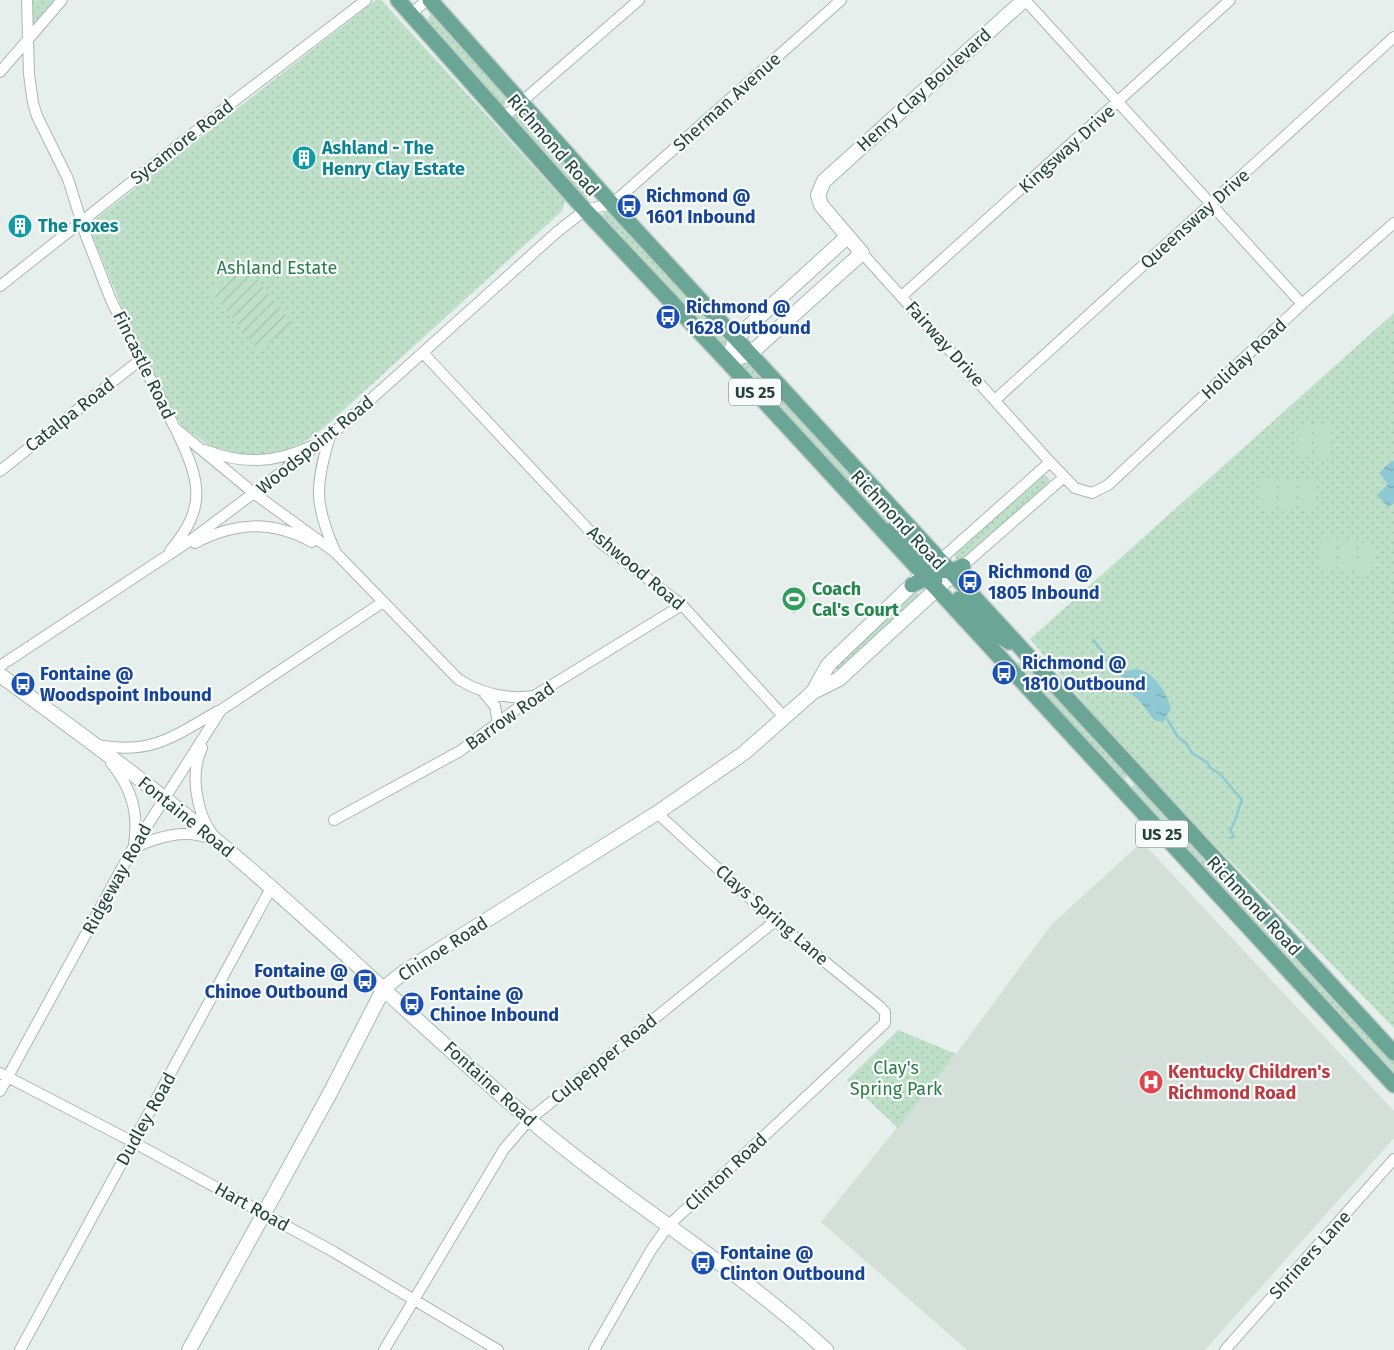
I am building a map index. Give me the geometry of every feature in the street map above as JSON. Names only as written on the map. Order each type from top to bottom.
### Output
[{"type":"main road","name":"Richmond Road","points":[[398,0],[585,210],[727,361],[868,516],[913,547],[1394,1085]]},
{"type":"main road","name":"Richmond Road","points":[[430,0],[612,204],[736,338],[938,575],[1024,650],[1394,1053]]},
{"type":"street","name":"Fincastle Road","points":[[27,0],[33,103],[43,130],[68,179],[102,278],[140,360],[175,428],[255,494],[336,553],[451,672],[469,686],[484,692],[514,698],[534,696]]},
{"type":"street","points":[[0,72],[62,0]]},
{"type":"street","name":"Sycamore Road","points":[[0,286],[234,101],[366,0]]},
{"type":"street","points":[[411,14],[426,0]]},
{"type":"street","points":[[504,117],[639,0]]},
{"type":"street","name":"Sherman Avenue","points":[[612,204],[841,0]]},
{"type":"street","points":[[1025,0],[1302,304]]},
{"type":"street","name":"Henry Clay Boulevard","points":[[824,181],[1025,0]]},
{"type":"street","name":"Kingsway Drive","points":[[902,296],[1230,0]]},
{"type":"street","name":"Queensway Drive","points":[[995,400],[1394,37]]},
{"type":"street","name":"Fairway Drive","points":[[824,181],[819,191],[818,200],[847,237],[1064,477],[1075,488],[1093,493]]},
{"type":"street","name":"Woodspoint Road","points":[[0,666],[165,557],[255,494],[330,436],[557,232],[585,210],[612,204]]},
{"type":"street","name":"Holiday Road","points":[[1093,493],[1108,485],[1302,304],[1394,223]]},
{"type":"street","points":[[727,361],[736,338],[847,237]]},
{"type":"street","points":[[727,361],[750,354],[862,254]]},
{"type":"street","name":"Ashwood Road","points":[[424,353],[601,543],[682,604],[785,718]]},
{"type":"street","name":"Catalpa Road","points":[[0,470],[140,360]]},
{"type":"street","points":[[165,557],[187,526],[197,503],[196,485],[189,461],[175,428]]},
{"type":"street","points":[[194,445],[233,460],[262,461],[291,455],[330,436]]},
{"type":"street","points":[[330,436],[320,472],[318,496],[322,522],[336,553]]},
{"type":"street","points":[[938,575],[1050,462]]},
{"type":"street","points":[[938,575],[1064,477]]},
{"type":"street","points":[[165,557],[215,535],[244,526],[286,530],[336,553]]},
{"type":"street","name":"Chinoe Road","points":[[813,692],[828,666],[938,575]]},
{"type":"street","name":"Chinoe Road","points":[[189,1350],[265,1214],[384,988],[404,972],[656,813],[744,752],[813,692],[839,679],[938,575]]},
{"type":"street","name":"Ridgeway Road","points":[[0,1091],[4,1075],[133,848],[221,710],[383,602]]},
{"type":"street","name":"Barrow Road","points":[[334,820],[460,751],[534,696],[682,604]]},
{"type":"street","name":"Fontaine Road","points":[[0,675],[96,744],[218,842],[384,988],[529,1120],[592,1170],[764,1297],[821,1348]]},
{"type":"street","points":[[484,692],[495,706],[498,723]]},
{"type":"street","points":[[96,744],[119,748],[152,745],[168,740],[221,710]]},
{"type":"street","points":[[218,842],[203,817],[196,780],[198,754],[221,710]]},
{"type":"street","points":[[96,744],[122,775],[133,800],[135,822],[133,848],[158,838],[180,834],[201,835],[218,842]]},
{"type":"street","name":"Clays Spring Lane","points":[[656,813],[775,921],[878,1005],[886,1017]]},
{"type":"street","name":"Dudley Road","points":[[20,1350],[271,888]]},
{"type":"street","name":"Culpepper Road","points":[[384,1350],[504,1149],[529,1120],[775,921]]},
{"type":"street","name":"Clinton Road","points":[[594,1350],[651,1250],[668,1226],[886,1023],[886,1017]]},
{"type":"street","name":"Hart Road","points":[[4,1075],[133,1142],[265,1214],[498,1350]]},
{"type":"street","name":"Shriners Lane","points":[[1225,1350],[1394,1159]]},
{"type":"shaded area","name":"Kentucky Children's Richmond Road","points":[[1142,842],[1394,1111],[1394,1138],[1205,1350],[967,1350],[821,1222],[956,1054],[1052,924]]},
{"type":"green space","points":[[31,0],[54,0],[32,27]]},
{"type":"green space","name":"Ashland Estate","points":[[376,0],[381,0],[565,201],[562,211],[325,427],[304,442],[275,454],[245,455],[209,446],[181,425],[136,342],[88,225]]},
{"type":"green space","points":[[434,14],[508,98],[504,106],[499,106],[427,21],[430,15]]},
{"type":"green space","points":[[516,113],[523,115],[590,189],[589,196],[584,199],[512,117]]},
{"type":"green space","points":[[608,211],[729,339],[726,350],[602,220],[603,213]]},
{"type":"green space","points":[[245,265],[293,324],[259,351],[211,292]]},
{"type":"green space","points":[[1394,313],[1394,1028],[1134,762],[1030,639]]},
{"type":"green space","points":[[748,361],[932,559],[867,508],[738,364]]},
{"type":"green space","points":[[1298,426],[1312,426],[1312,457],[1297,457]]},
{"type":"green space","points":[[1317,427],[1332,427],[1331,458],[1317,458]]},
{"type":"green space","points":[[1044,474],[1050,480],[1047,485],[963,561],[961,562],[955,558],[955,554]]},
{"type":"green space","points":[[1261,478],[1276,479],[1275,509],[1261,509]]},
{"type":"green space","points":[[1280,479],[1295,479],[1294,510],[1280,510]]},
{"type":"green space","points":[[1299,479],[1314,480],[1313,510],[1299,510]]},
{"type":"green space","points":[[1323,537],[1337,539],[1333,570],[1319,568]]},
{"type":"green space","points":[[1342,540],[1356,542],[1352,573],[1337,571]]},
{"type":"green space","points":[[1361,543],[1375,545],[1370,576],[1356,574]]},
{"type":"green space","name":"Coach Cal's Court","points":[[794,585],[809,600],[794,614],[780,599]]},
{"type":"green space","points":[[915,591],[921,597],[839,671],[834,666]]},
{"type":"green space","points":[[1019,662],[1025,662],[1128,772],[1125,779],[1123,780],[1017,665]]},
{"type":"green space","points":[[1134,784],[1138,785],[1394,1062],[1394,1078],[1130,789]]},
{"type":"green space","name":"Clay's Spring Park","points":[[898,1030],[956,1054],[898,1128],[847,1080]]},
{"type":"water","points":[[1391,461],[1394,461],[1394,503],[1388,507],[1377,495],[1388,484],[1379,473]]},
{"type":"water","points":[[1135,669],[1148,673],[1163,689],[1171,709],[1163,722],[1154,720],[1138,699],[1124,689],[1120,672]]},
{"type":"waterway","points":[[1093,640],[1104,653],[1105,660],[1114,664],[1120,672]]},
{"type":"waterway","points":[[1167,719],[1178,737],[1186,743],[1192,753],[1208,763],[1210,768],[1220,774],[1242,800],[1230,830],[1234,837],[1230,838]]},
{"type":"place","name":"Ashland - The Henry Clay Estate","points":[[304,158]]},
{"type":"place","name":"Richmond @ 1601 Inbound","points":[[629,206]]},
{"type":"place","name":"The Foxes","points":[[20,226]]},
{"type":"place","name":"Richmond @ 1628 Outbound","points":[[668,317]]},
{"type":"place","name":"Richmond @ 1805 Inbound","points":[[970,582]]},
{"type":"place","name":"Coach Cal's Court","points":[[794,599]]},
{"type":"place","name":"Richmond @ 1810 Outbound","points":[[1004,673]]},
{"type":"place","name":"Fontaine @ Woodspoint Inbound","points":[[23,684]]},
{"type":"place","name":"Fontaine @ Chinoe Outbound","points":[[365,981]]},
{"type":"place","name":"Fontaine @ Chinoe Inbound","points":[[412,1004]]},
{"type":"place","name":"Kentucky Children's Richmond Road","points":[[1151,1082]]},
{"type":"place","name":"Fontaine @ Clinton Outbound","points":[[703,1263]]}]
